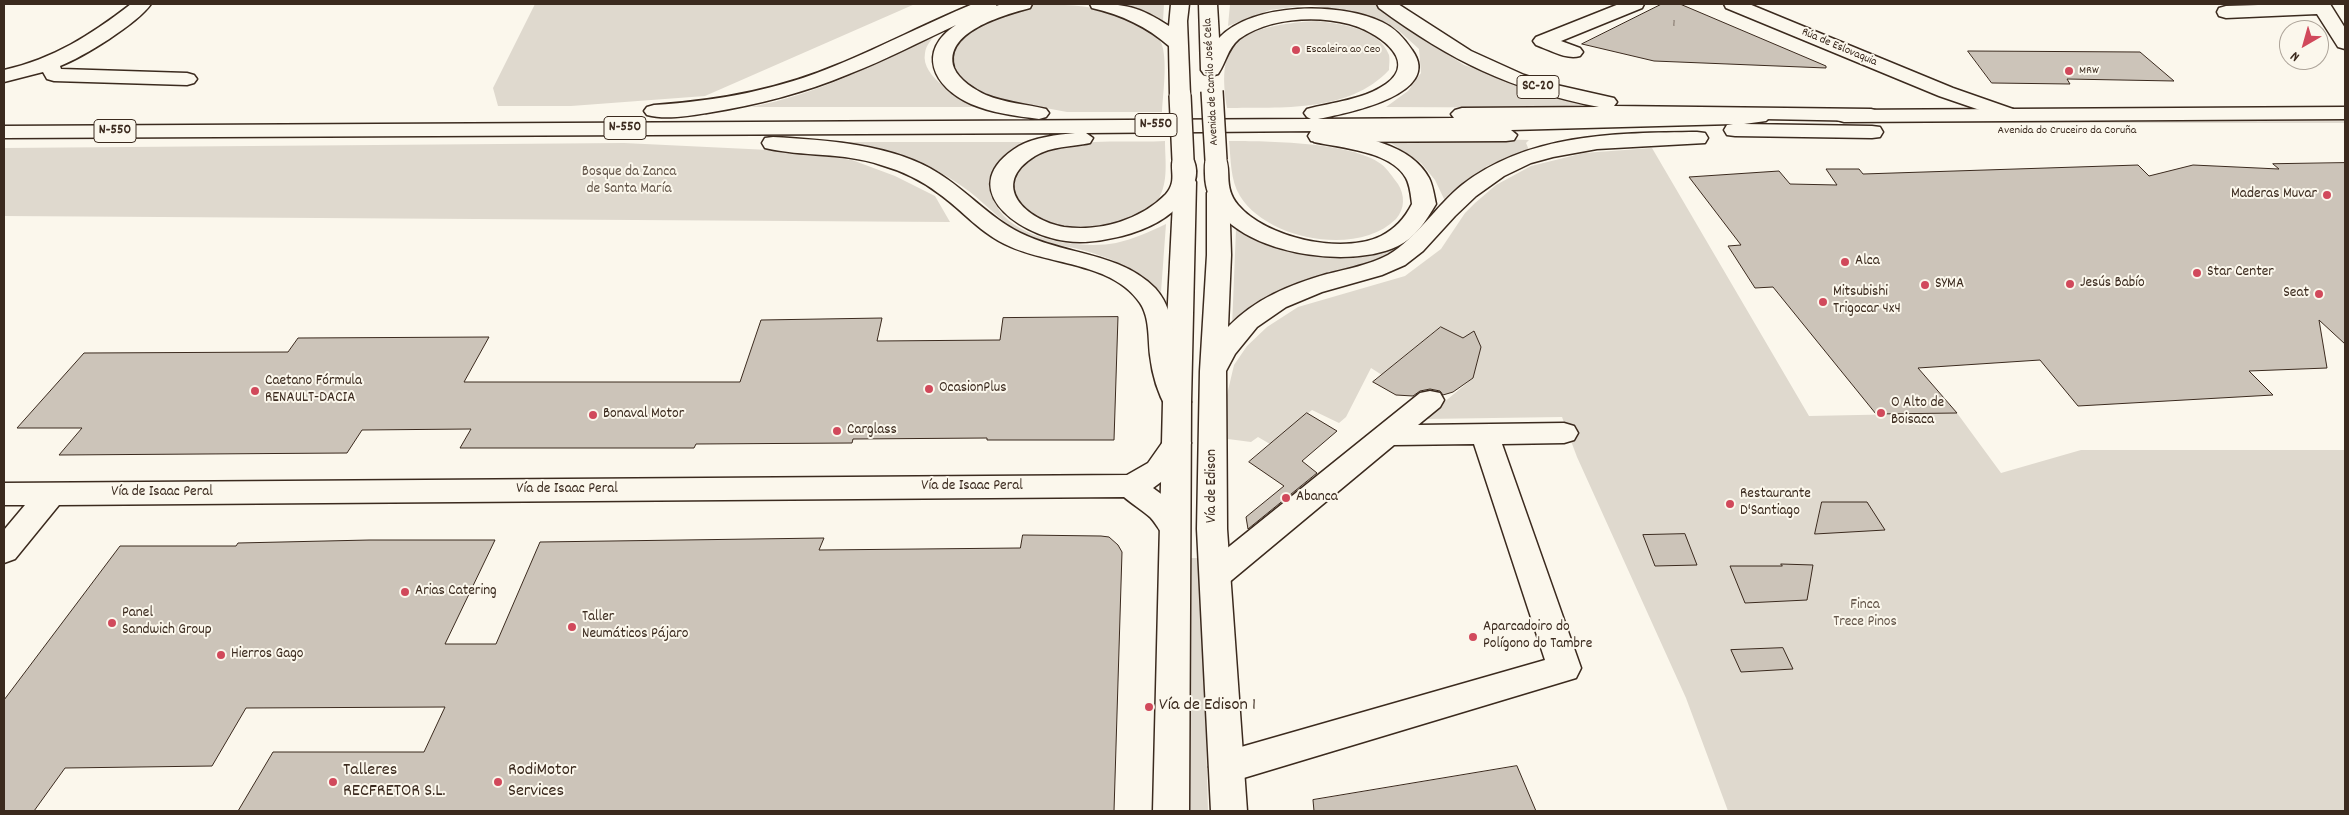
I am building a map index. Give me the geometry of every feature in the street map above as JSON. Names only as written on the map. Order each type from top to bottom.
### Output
[{"type":"main road","points":[[4,76],[49,65],[91,44],[142,4]]},
{"type":"main road","points":[[313,130],[426,121],[672,111],[724,104],[776,93],[842,70],[988,4]]},
{"type":"main road","points":[[1023,4],[988,13],[963,26],[949,39],[942,52],[943,67],[950,80],[963,91],[985,101],[1014,110],[1050,115]]},
{"type":"main road","points":[[1099,4],[1129,12],[1150,21],[1179,45]]},
{"type":"main road","points":[[1171,811],[1174,528],[1184,171],[1180,95],[1180,4]]},
{"type":"main road","name":"Avenida de Camilo José Cela","points":[[1208,4],[1216,160]]},
{"type":"main road","name":"SC-20","points":[[1386,4],[1447,48],[1511,78],[1555,91],[1606,102],[1711,112]]},
{"type":"main road","points":[[1574,52],[1543,41],[1636,4]]},
{"type":"main road","name":"Rúa de Eslovaquia","points":[[1741,5],[1765,10],[1881,71],[2006,113]]},
{"type":"main road","points":[[2226,12],[2326,5],[2345,14]]},
{"type":"main road","points":[[2326,5],[2345,28]]},
{"type":"main road","points":[[2326,5],[2345,43]]},
{"type":"main road","points":[[1211,66],[1221,47],[1244,28],[1274,17],[1296,14],[1320,14],[1363,22],[1379,29],[1403,48],[1407,59],[1407,70],[1402,80],[1392,89],[1370,99],[1312,114]]},
{"type":"main road","points":[[49,65],[54,75],[186,79]]},
{"type":"main road","points":[[1946,92],[1954,100],[1958,114]]},
{"type":"main road","points":[[561,128],[663,120],[1050,115],[1711,112],[1871,115]]},
{"type":"main road","name":"Avenida do Cruceiro da Coruña","points":[[1871,115],[2345,113]]},
{"type":"main road","points":[[1484,124],[1871,115]]},
{"type":"main road","points":[[1484,124],[1789,131]]},
{"type":"main road","name":"N-550","points":[[4,132],[1484,124]]},
{"type":"main road","name":"Avenida do Cruceiro da Coruña","points":[[1789,131],[2345,129]]},
{"type":"main road","points":[[423,130],[451,134],[674,136],[1736,135]]},
{"type":"main road","points":[[1212,371],[1225,346],[1237,330],[1259,312],[1295,292],[1380,267],[1397,259],[1426,236],[1461,196],[1506,166],[1573,147],[1620,141],[1789,131]]},
{"type":"main road","points":[[674,136],[836,148],[877,157],[914,169],[946,187],[978,216],[1022,243],[1108,267],[1146,294],[1159,314],[1163,355],[1177,402]]},
{"type":"main road","points":[[1218,193],[1236,216],[1264,234],[1298,246],[1319,250],[1353,249],[1386,243],[1400,235],[1414,223],[1424,204],[1416,176],[1386,152],[1351,141],[1315,136]]},
{"type":"main road","points":[[1088,137],[1050,143],[1027,151],[1013,161],[1002,174],[1000,188],[1003,200],[1012,211],[1023,220],[1040,228],[1065,234],[1096,234],[1131,226],[1155,214],[1172,200],[1184,171]]},
{"type":"main road","name":"Vía de Edison","points":[[1216,160],[1219,255],[1212,371],[1212,529],[1230,811]]},
{"type":"main road","points":[[1216,575],[1430,400]]},
{"type":"main road","points":[[1387,435],[1564,433]]},
{"type":"main road","points":[[1227,767],[1564,668],[1485,434]]},
{"type":"main road","name":"Vía de Isaac Peral","points":[[4,494],[1130,486],[1148,479],[1160,471],[1177,443]]},
{"type":"main road","points":[[1130,486],[1161,510],[1174,528]]},
{"type":"main road","points":[[4,551],[51,494]]},
{"type":"green space","points":[[535,4],[915,4],[705,96],[571,106],[498,106],[493,88]]},
{"type":"green space","points":[[1033,4],[1084,7],[1122,14],[1139,21],[1153,30],[1161,42],[1164,57],[1162,112],[1067,112],[992,98],[961,83],[952,66],[951,55],[957,38],[1003,10]]},
{"type":"green space","points":[[1127,4],[1164,4],[1163,21],[1158,17]]},
{"type":"green space","points":[[1230,4],[1377,4],[1427,41],[1464,65],[1539,92],[1605,108],[1386,107],[1408,91],[1421,73],[1419,49],[1398,30],[1359,13],[1309,5],[1270,10],[1228,26]]},
{"type":"green space","points":[[1317,21],[1358,29],[1377,39],[1389,55],[1389,70],[1373,84],[1354,94],[1334,101],[1291,107],[1227,108],[1224,83],[1225,66],[1230,51],[1235,44],[1251,33],[1262,29],[1297,22]]},
{"type":"green space","points":[[937,33],[929,42],[925,53],[925,62],[929,71],[935,79],[953,93],[980,107],[750,107],[799,95],[846,77]]},
{"type":"green space","points":[[2345,119],[2345,123],[1803,123]]},
{"type":"green space","points":[[1462,138],[1529,140],[1526,143],[1529,150],[1487,166],[1445,201],[1435,180],[1421,163],[1385,139]]},
{"type":"green space","points":[[1165,141],[1166,171],[1164,186],[1158,200],[1151,208],[1132,220],[1108,227],[1074,230],[1034,219],[1012,197],[1012,177],[1027,162],[1044,152],[1062,146],[1082,143]]},
{"type":"green space","points":[[1229,141],[1308,144],[1350,151],[1368,157],[1384,166],[1398,184],[1403,197],[1401,211],[1396,219],[1379,231],[1359,238],[1337,240],[1291,233],[1270,224],[1253,211],[1240,196],[1234,183]]},
{"type":"green space","points":[[825,142],[1035,142],[1005,164],[996,172],[992,179],[990,186],[994,200],[1002,213],[1014,224],[1029,233],[1065,243],[1084,245],[1116,243],[1166,224],[1161,292],[1141,276],[1110,259],[1087,251],[1041,241],[1021,233],[954,180],[937,171],[919,163],[882,152]]},
{"type":"green space","name":"Bosque da Zanca de Santa María","points":[[624,143],[790,151],[852,160],[895,176],[935,196],[950,222],[4,216],[4,148]]},
{"type":"green space","name":"Finca Trece Pinos","points":[[1652,148],[1809,416],[1957,413],[2001,473],[2081,450],[2345,450],[2345,811],[1728,811],[1686,698],[1577,457],[1562,417],[1424,419],[1473,378],[1481,347],[1474,331],[1463,338],[1440,327],[1382,375],[1371,368],[1346,417],[1339,423],[1312,410],[1270,444],[1258,437],[1251,442],[1228,439],[1226,399],[1234,365],[1247,346],[1267,327],[1298,307],[1405,276],[1441,249],[1465,213],[1475,203],[1496,185],[1531,166],[1584,153]]},
{"type":"green space","points":[[1236,229],[1258,241],[1279,249],[1320,256],[1341,256],[1408,244],[1377,264],[1232,327]]},
{"type":"green space","points":[[1189,558],[1201,558],[1208,811],[1190,811]]},
{"type":"building","points":[[1662,4],[1680,4],[1826,66],[1826,68],[1654,61],[1582,44]]},
{"type":"building","name":"MRW","points":[[1968,51],[2140,52],[2174,81],[2067,79],[2070,84],[1992,83]]},
{"type":"building","points":[[2345,163],[2345,344],[2319,320],[2327,368],[2249,371],[2273,395],[2078,406],[2040,360],[1918,368],[1957,413],[1876,414],[1773,287],[1755,288],[1728,246],[1741,245],[1689,177],[1779,171],[1790,184],[1837,185],[1826,169],[1859,169],[1863,174],[2138,165],[2149,176],[2193,165],[2279,169],[2273,164]]},
{"type":"building","points":[[1118,317],[1114,440],[987,440],[987,438],[853,439],[852,443],[696,444],[694,448],[460,448],[471,429],[362,430],[347,453],[59,455],[82,428],[17,428],[84,353],[288,352],[298,338],[489,337],[464,382],[740,382],[761,320],[882,318],[877,341],[1000,340],[1003,318]]},
{"type":"building","points":[[1441,327],[1463,338],[1474,331],[1481,347],[1473,378],[1453,392],[1443,395],[1440,391],[1430,389],[1420,391],[1413,396],[1396,395],[1373,382]]},
{"type":"building","points":[[1307,413],[1337,431],[1302,461],[1317,473],[1248,529],[1246,517],[1284,486],[1249,462]]},
{"type":"building","points":[[1822,502],[1867,502],[1885,530],[1815,534]]},
{"type":"building","points":[[1685,534],[1697,565],[1655,566],[1643,535]]},
{"type":"building","points":[[1023,535],[1109,537],[1118,545],[1122,552],[1114,811],[238,811],[273,752],[424,752],[445,707],[246,708],[212,766],[65,768],[34,811],[4,811],[4,700],[120,546],[236,546],[238,543],[369,540],[495,540],[445,644],[496,644],[540,542],[824,538],[819,550],[1020,548]]},
{"type":"building","points":[[1781,564],[1813,565],[1807,600],[1745,603],[1730,566],[1782,566]]},
{"type":"building","points":[[1783,648],[1793,669],[1741,672],[1731,650]]},
{"type":"building","points":[[1517,766],[1536,811],[1314,811],[1313,800]]},
{"type":"place","name":"Escaleira ao Ceo","points":[[1296,50]]},
{"type":"place","name":"MRW","points":[[2069,71]]},
{"type":"place","name":"Maderas Muvar","points":[[2327,195]]},
{"type":"place","name":"Alca","points":[[1845,262]]},
{"type":"place","name":"Star Center","points":[[2197,273]]},
{"type":"place","name":"Jesús Babío","points":[[2070,284]]},
{"type":"place","name":"SYMA","points":[[1925,285]]},
{"type":"place","name":"Seat","points":[[2319,294]]},
{"type":"place","name":"Mitsubishi Trigocar 4x4","points":[[1823,302]]},
{"type":"place","name":"OcasionPlus","points":[[929,389]]},
{"type":"place","name":"Caetano Fórmula RENAULT-DACIA","points":[[255,391]]},
{"type":"place","name":"O Alto de Boisaca","points":[[1881,413]]},
{"type":"place","name":"Bonaval Motor","points":[[593,415]]},
{"type":"place","name":"Carglass","points":[[837,431]]},
{"type":"place","name":"Abanca","points":[[1286,498]]},
{"type":"place","name":"Restaurante D'Santiago","points":[[1730,504]]},
{"type":"place","name":"Arias Catering","points":[[405,592]]},
{"type":"place","name":"Panel Sandwich Group","points":[[112,623]]},
{"type":"place","name":"Taller Neumáticos Pájaro","points":[[572,627]]},
{"type":"place","name":"Aparcadoiro do Polígono do Tambre","points":[[1473,637]]},
{"type":"place","name":"Hierros Gago","points":[[221,655]]},
{"type":"place","name":"Vía de Edison 1","points":[[1149,707]]},
{"type":"place","name":"Talleres RECFRETOR S.L.","points":[[333,782]]},
{"type":"place","name":"RodiMotor Services","points":[[498,782]]}]
